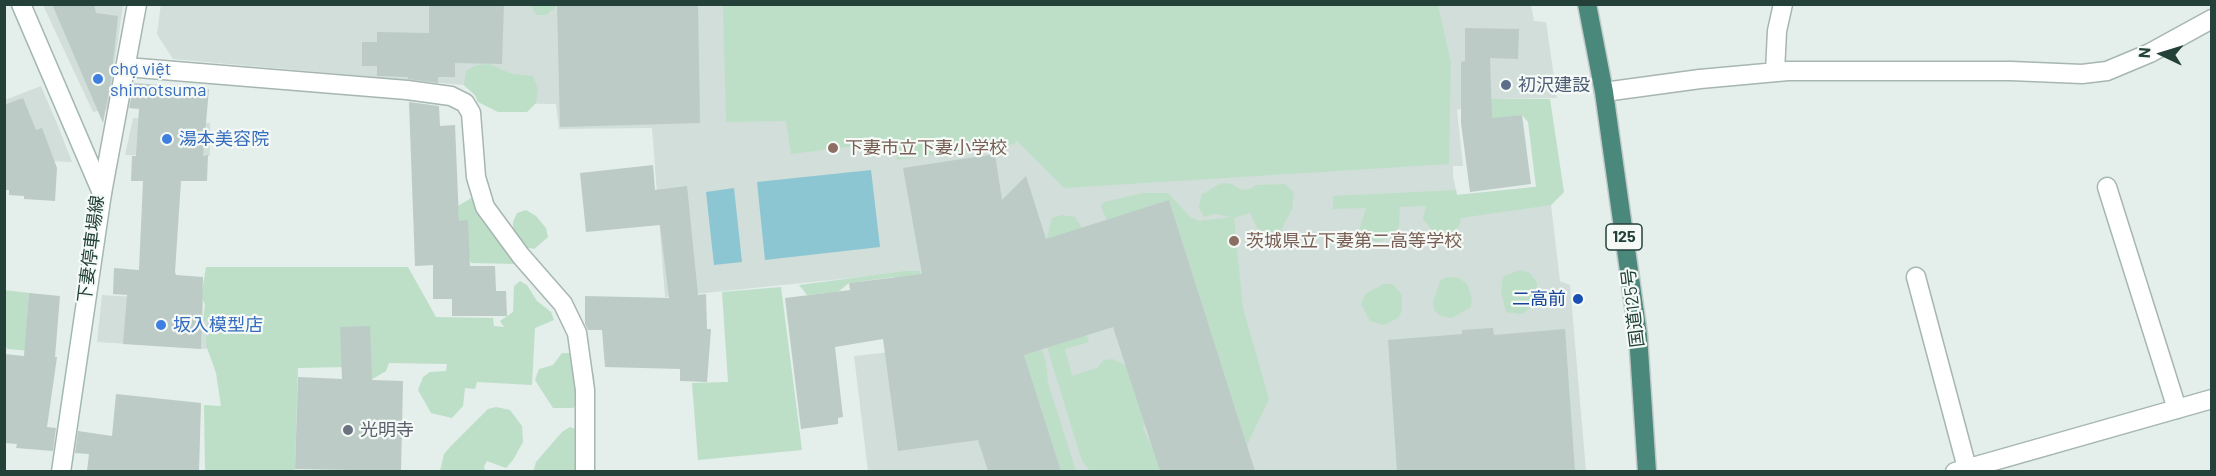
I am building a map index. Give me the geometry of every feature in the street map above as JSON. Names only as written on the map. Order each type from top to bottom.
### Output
[{"type":"highway","name":"国道125号","points":[[1587,4],[1604,92],[1638,335],[1647,471]]},
{"type":"street","name":"下妻停車場線","points":[[21,4],[102,193],[61,471]]},
{"type":"street","points":[[102,193],[137,4]]},
{"type":"street","points":[[1775,72],[1777,31],[1783,4]]},
{"type":"street","points":[[1604,92],[1775,72],[2107,71],[2150,53],[2211,19]]},
{"type":"street","points":[[126,67],[407,90],[445,95],[465,103],[471,113],[476,177],[484,207],[521,256],[562,304],[577,333],[585,390],[585,471]]},
{"type":"street","points":[[2108,187],[2177,409]]},
{"type":"street","points":[[1916,277],[1961,470],[2211,399]]},
{"type":"shaded area","name":"茨城県立下妻第二高等学校","points":[[161,4],[1531,5],[1534,21],[1546,22],[1557,98],[1492,99],[1457,110],[1463,166],[1453,166],[1453,176],[1457,195],[1561,184],[1564,192],[1551,205],[1560,281],[1570,285],[1586,471],[868,471],[854,356],[938,347],[920,271],[665,297],[652,128],[559,129],[556,104],[485,103],[463,85],[173,59],[157,34]]},
{"type":"shaded area","points":[[43,5],[123,5],[108,109],[93,112]]},
{"type":"shaded area","points":[[41,86],[72,162],[5,159],[5,100]]},
{"type":"shaded area","points":[[133,118],[210,123],[210,156],[125,155]]},
{"type":"shaded area","points":[[102,295],[203,301],[203,321],[207,321],[207,349],[97,342]]},
{"type":"green space","points":[[530,5],[558,5],[546,15],[537,15]]},
{"type":"green space","points":[[723,5],[1438,5],[1451,63],[1449,164],[1064,188],[1016,140],[1014,144],[897,160],[895,141],[791,154],[786,121],[726,122]]},
{"type":"green space","points":[[489,64],[512,74],[533,76],[538,89],[536,103],[527,112],[498,112],[478,102],[475,95],[464,85],[466,71],[477,65]]},
{"type":"green space","points":[[1491,99],[1550,99],[1564,192],[1551,205],[1461,218],[1459,226],[1447,236],[1436,234],[1423,219],[1426,206],[1400,207],[1399,227],[1395,235],[1378,242],[1366,238],[1360,228],[1366,208],[1333,209],[1333,196],[1456,190],[1457,195],[1536,187],[1528,122],[1522,115],[1486,120]]},
{"type":"green space","points":[[1222,183],[1232,184],[1241,190],[1250,189],[1256,185],[1285,184],[1294,193],[1292,209],[1276,240],[1268,240],[1259,232],[1250,213],[1234,218],[1243,308],[1269,399],[1247,445],[1169,200],[1107,220],[1101,207],[1104,202],[1143,193],[1168,193],[1190,217],[1199,221],[1232,217],[1214,214],[1204,217],[1199,207],[1202,194]]},
{"type":"green space","points":[[473,197],[515,264],[471,263],[459,221],[458,206]]},
{"type":"green space","points":[[526,210],[536,216],[546,228],[548,237],[534,249],[525,247],[513,235],[513,222],[517,213]]},
{"type":"green space","points":[[1062,215],[1075,217],[1086,234],[1045,245],[1052,218]]},
{"type":"green space","points":[[206,267],[408,267],[436,317],[493,318],[494,326],[504,327],[500,321],[513,312],[514,286],[520,281],[527,285],[537,301],[551,312],[554,320],[535,328],[532,385],[477,382],[475,389],[465,388],[463,406],[452,418],[431,413],[418,390],[423,377],[430,372],[446,371],[447,364],[389,363],[386,371],[371,380],[346,367],[298,368],[295,469],[291,472],[205,471],[204,405],[221,406],[216,373],[206,345],[207,321],[203,321],[205,304],[201,298]]},
{"type":"green space","points":[[1520,270],[1530,273],[1537,283],[1536,298],[1531,307],[1522,314],[1506,312],[1501,292],[1502,281],[1504,276]]},
{"type":"green space","points":[[920,271],[934,328],[901,330],[894,277],[849,283],[838,292],[807,295],[799,285]]},
{"type":"green space","points":[[1448,277],[1459,278],[1467,284],[1472,299],[1471,307],[1452,318],[1441,316],[1434,310],[1433,301],[1441,280]]},
{"type":"green space","points":[[1384,284],[1393,284],[1402,295],[1402,311],[1398,318],[1384,325],[1370,321],[1361,304],[1365,294]]},
{"type":"green space","points":[[781,287],[802,450],[698,460],[692,383],[728,382],[722,292]]},
{"type":"green space","points":[[4,290],[29,293],[27,323],[32,351],[7,349]]},
{"type":"green space","points":[[1086,335],[1089,342],[1065,349],[1072,376],[1097,368],[1104,360],[1113,359],[1127,366],[1145,420],[1143,428],[1161,466],[1157,471],[1091,472],[1082,461],[1047,347]]},
{"type":"green space","points":[[1041,349],[1046,361],[1048,383],[1076,471],[1061,471],[1024,354]]},
{"type":"green space","points":[[562,353],[580,353],[589,360],[594,376],[595,390],[592,397],[582,400],[573,408],[553,408],[535,380],[539,369],[553,365]]},
{"type":"green space","points":[[496,407],[510,410],[522,426],[523,442],[506,468],[487,461],[484,466],[485,471],[440,471],[444,454],[451,446],[488,409]]},
{"type":"green space","points":[[570,427],[586,433],[593,471],[533,472],[536,462],[562,432]]},
{"type":"water","points":[[871,170],[880,247],[765,260],[757,182]]},
{"type":"water","points":[[734,188],[742,262],[714,265],[706,192]]},
{"type":"building","points":[[52,4],[94,4],[96,13],[118,16],[111,81],[103,123]]},
{"type":"building","points":[[429,4],[504,4],[502,64],[455,63],[455,77],[438,77],[438,83],[408,79],[408,77],[377,76],[377,66],[362,66],[362,42],[377,42],[377,32],[429,33]]},
{"type":"building","points":[[557,4],[698,4],[700,123],[560,127]]},
{"type":"building","points":[[1465,28],[1519,29],[1518,59],[1490,58],[1492,118],[1522,115],[1531,184],[1470,192],[1461,123],[1461,62],[1465,61]]},
{"type":"building","points":[[134,83],[209,89],[203,156],[208,155],[207,181],[181,181],[175,272],[176,275],[203,277],[201,349],[123,344],[127,295],[113,294],[114,268],[139,270],[143,181],[131,181],[132,156],[136,156],[139,109],[129,108]]},
{"type":"building","points":[[23,98],[36,130],[42,128],[57,168],[55,201],[24,199],[24,196],[9,195],[9,190],[4,190],[4,105]]},
{"type":"building","points":[[409,102],[439,106],[440,126],[455,125],[459,221],[468,220],[470,266],[495,266],[496,291],[506,291],[507,316],[452,316],[452,299],[433,299],[433,265],[415,266]]},
{"type":"building","points":[[995,154],[1002,200],[1026,176],[1046,239],[1169,200],[1255,471],[1160,471],[1113,327],[1024,355],[1061,471],[988,471],[978,440],[898,451],[883,339],[835,347],[843,417],[838,418],[838,424],[801,429],[785,298],[850,290],[849,283],[922,274],[903,168]]},
{"type":"building","points":[[653,165],[655,190],[687,186],[698,295],[706,294],[707,329],[711,329],[707,382],[680,381],[680,369],[605,367],[602,330],[588,330],[585,324],[585,296],[669,298],[660,225],[586,232],[580,173]]},
{"type":"building","points":[[29,293],[60,296],[55,357],[57,357],[47,427],[56,428],[53,451],[16,448],[17,444],[4,443],[4,354],[24,356]]},
{"type":"building","points":[[370,326],[372,380],[403,381],[401,471],[295,469],[298,377],[342,379],[340,327]]},
{"type":"building","points":[[1493,328],[1494,335],[1565,329],[1575,471],[1397,471],[1388,340],[1462,334],[1462,330]]},
{"type":"building","points":[[116,394],[201,403],[199,471],[87,471],[89,454],[75,453],[78,431],[112,436]]},
{"type":"place","name":"chợ việt shimotsuma","points":[[98,79]]},
{"type":"place","name":"初沢建設","points":[[1506,85]]},
{"type":"place","name":"湯本美容院","points":[[167,139]]},
{"type":"place","name":"下妻市立下妻小学校","points":[[833,148]]},
{"type":"place","name":"茨城県立下妻第二高等学校","points":[[1234,241]]},
{"type":"place","name":"二高前","points":[[1578,299]]},
{"type":"place","name":"坂入模型店","points":[[161,325]]},
{"type":"place","name":"光明寺","points":[[348,430]]}]
